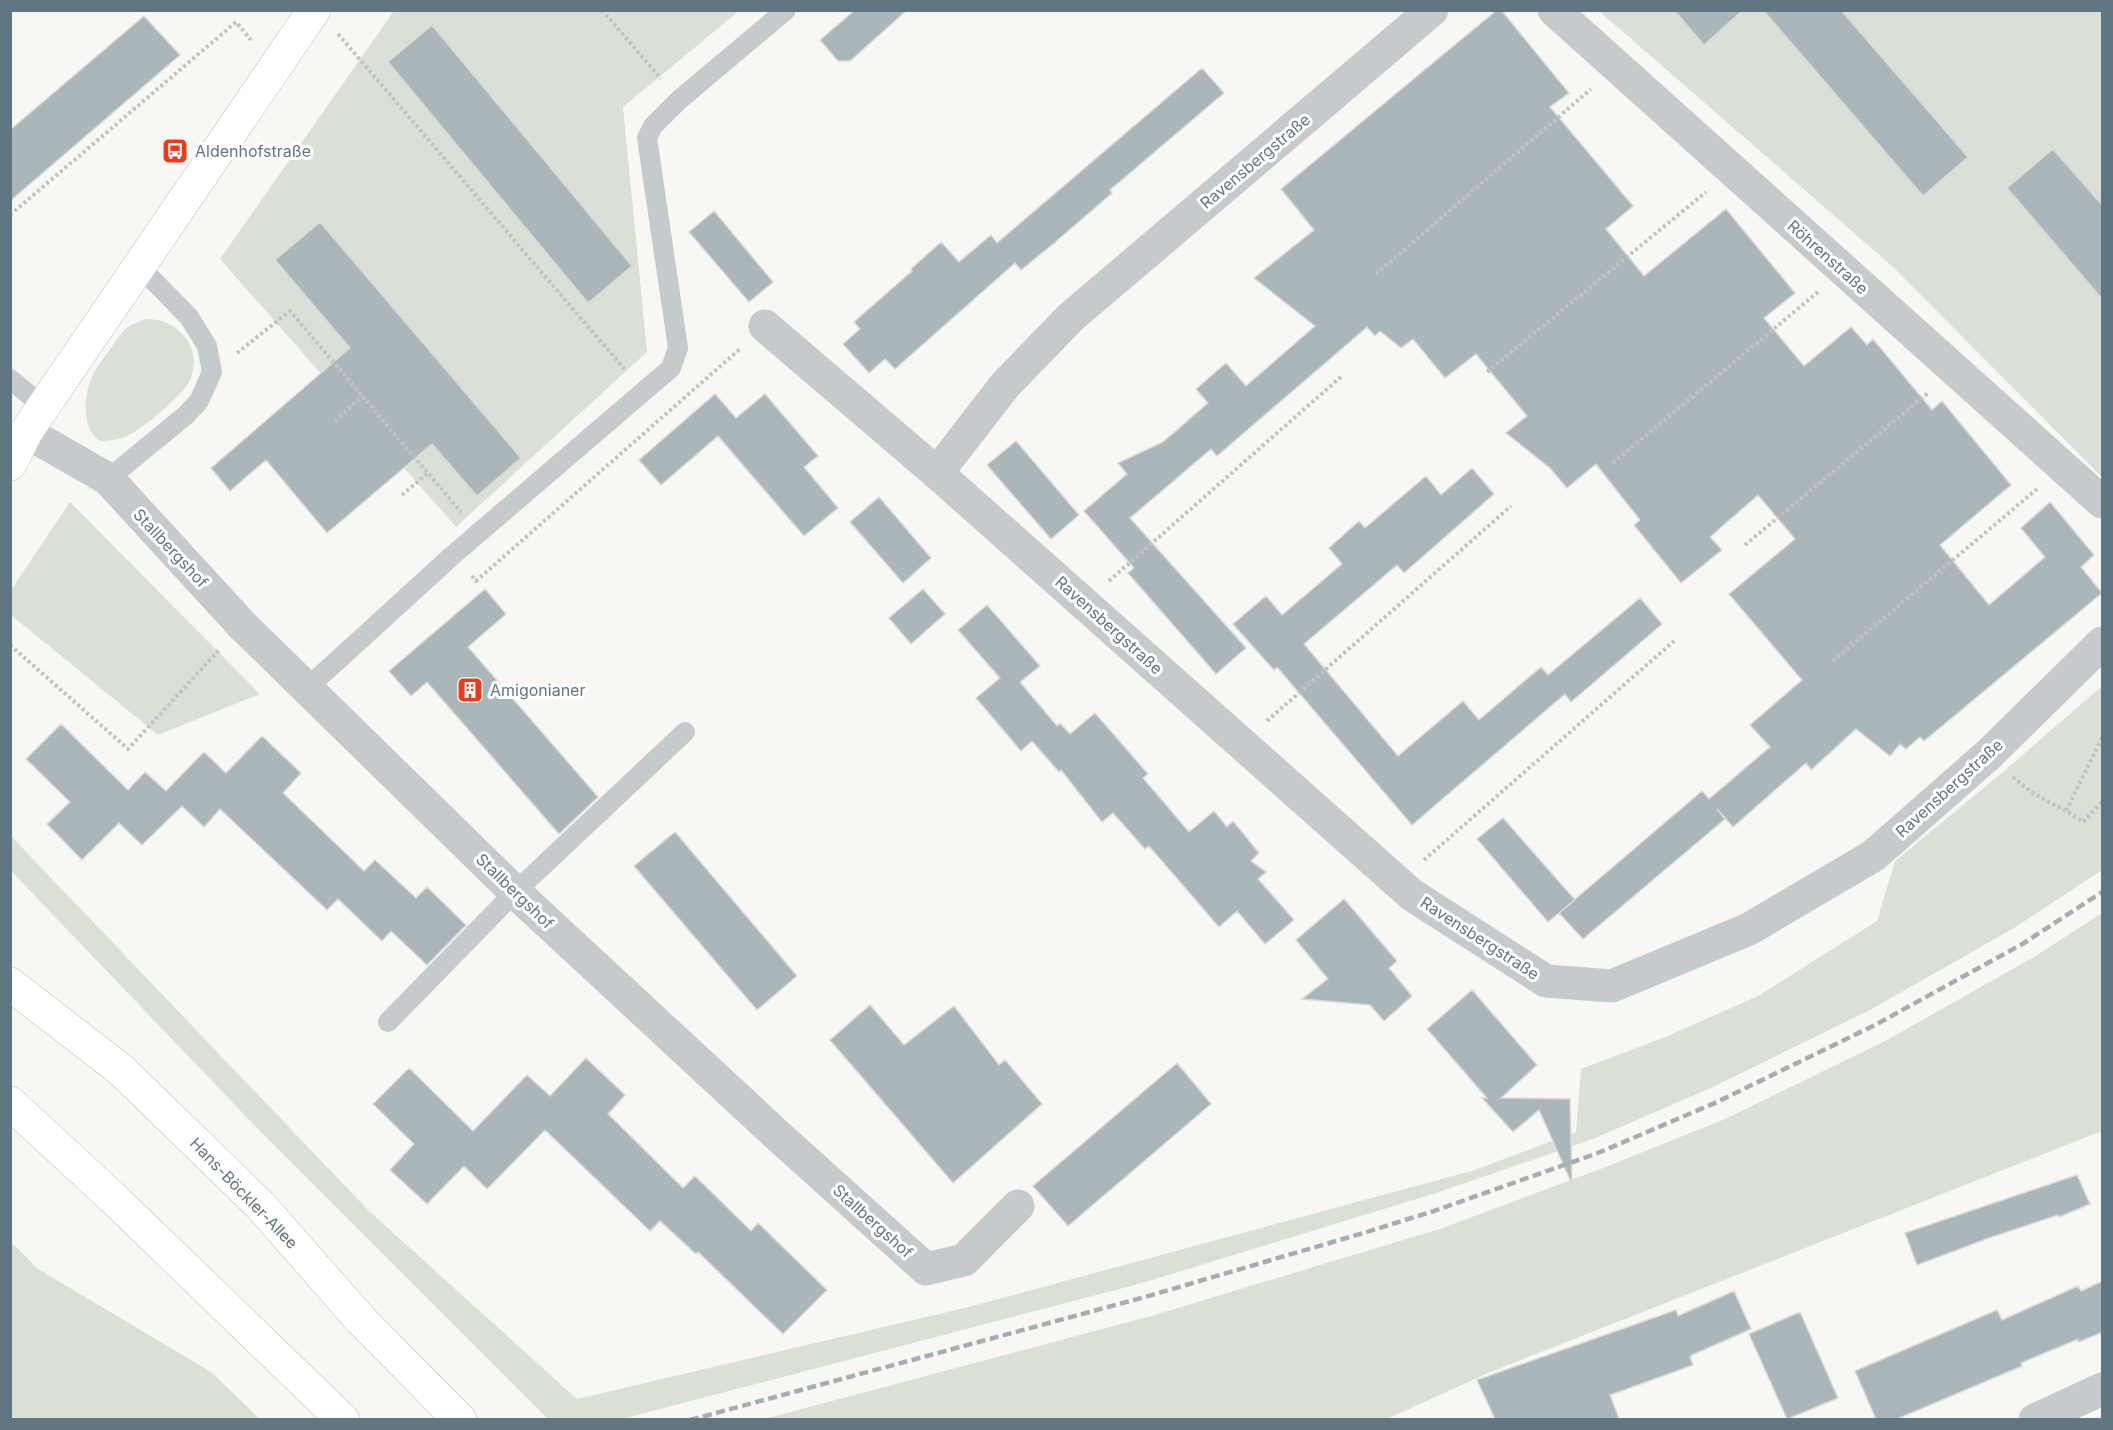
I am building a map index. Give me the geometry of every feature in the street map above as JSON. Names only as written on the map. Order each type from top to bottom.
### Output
[{"type":"street","name":"Ravensbergstraße","points":[[938,473],[1005,385],[1071,317],[1432,10]]},
{"type":"street","name":"Röhrenstraße","points":[[1554,10],[2103,502]]},
{"type":"street","points":[[10,464],[27,428],[140,267],[274,69],[324,20]]},
{"type":"street","name":"Ravensbergstraße","points":[[765,327],[938,473],[1413,895],[1546,981],[1612,986],[1749,929],[1873,856],[1988,755],[2103,643]]},
{"type":"street","name":"Stallbergshof","points":[[27,428],[108,479],[242,625],[515,892],[767,1126],[926,1269],[964,1260],[1018,1206]]},
{"type":"street","name":"Hans-Böckler-Allee","points":[[10,984],[121,1070],[228,1173],[260,1205],[361,1320],[460,1419]]},
{"type":"street","points":[[10,1103],[112,1197],[343,1419]]},
{"type":"street","points":[[2035,1419],[2103,1389]]},
{"type":"lane","points":[[306,689],[479,534],[671,368],[678,348],[647,138],[653,126],[679,100],[786,10]]},
{"type":"lane","points":[[108,479],[186,415],[199,401],[212,372],[207,346],[189,317],[140,267]]},
{"type":"lane","points":[[10,379],[27,428]]},
{"type":"lane","points":[[388,1022],[515,892],[685,732]]},
{"type":"path","points":[[602,10],[679,100]]},
{"type":"path","points":[[324,20],[644,392]]},
{"type":"path","points":[[10,215],[236,22],[274,69]]},
{"type":"path","points":[[1376,274],[1617,67]]},
{"type":"path","points":[[1487,372],[1732,170]]},
{"type":"path","points":[[1613,463],[1844,271]]},
{"type":"path","points":[[212,372],[290,311],[479,534]]},
{"type":"path","points":[[476,581],[765,327]]},
{"type":"path","points":[[1745,545],[1955,371]]},
{"type":"path","points":[[1084,603],[1343,375]]},
{"type":"path","points":[[335,421],[362,396]]},
{"type":"path","points":[[1833,661],[2063,468]]},
{"type":"path","points":[[402,495],[428,473]]},
{"type":"path","points":[[1242,744],[1511,506]]},
{"type":"path","points":[[10,645],[128,749],[242,625]]},
{"type":"path","points":[[1398,882],[1674,641]]},
{"type":"path","points":[[2066,811],[2103,738]]},
{"type":"path","points":[[2033,793],[2083,822],[2103,802]]},
{"type":"shaded area","points":[[394,11],[739,11],[623,107],[647,352],[456,527],[220,259]]},
{"type":"shaded area","points":[[1599,11],[2102,11],[2102,477],[1893,267]]},
{"type":"shaded area","points":[[146,319],[169,324],[186,338],[194,359],[189,382],[151,420],[127,436],[100,441],[94,436],[87,421],[88,387],[100,363],[124,331],[131,325]]},
{"type":"shaded area","points":[[70,502],[260,694],[158,735],[11,615],[11,590]]},
{"type":"shaded area","points":[[2102,686],[2102,870],[2014,928],[1870,1010],[1713,1087],[1593,1139],[1433,1194],[1142,1283],[622,1419],[548,1419],[258,1129],[11,871],[10,835],[369,1211],[577,1399],[969,1307],[1475,1170],[1576,1132],[1581,1069],[1663,1038],[1758,996],[1877,921],[1895,861]]},
{"type":"shaded area","points":[[2102,913],[2102,1131],[1488,1373],[1387,1419],[760,1420],[1151,1316],[1440,1229],[1603,1168],[1725,1119],[1887,1040],[2034,957]]},
{"type":"shaded area","points":[[11,1242],[38,1269],[211,1372],[260,1419],[11,1419]]},
{"type":"building","points":[[855,10],[907,10],[850,61],[838,61],[820,40]]},
{"type":"building","points":[[1497,10],[1501,10],[1569,93],[1550,107],[1633,206],[1606,229],[1644,276],[1726,209],[1795,293],[1764,318],[1804,366],[1851,327],[1867,345],[1873,339],[1932,410],[1942,401],[2011,485],[1940,545],[1989,605],[2045,557],[2021,528],[2050,502],[2094,555],[2081,567],[2102,593],[1924,741],[1920,737],[1906,749],[1900,744],[1890,756],[1856,729],[1811,770],[1806,763],[1733,827],[1717,809],[1725,819],[1583,939],[1559,913],[1702,791],[1709,799],[1770,747],[1750,725],[1802,680],[1729,594],[1795,539],[1758,495],[1710,537],[1722,550],[1681,583],[1634,525],[1640,520],[1596,464],[1567,488],[1550,468],[1506,433],[1527,416],[1476,354],[1445,378],[1413,339],[1401,348],[1380,331],[1375,336],[1367,327],[1217,456],[1211,449],[1130,518],[1246,648],[1216,674],[1128,573],[1134,568],[1084,511],[1127,474],[1118,463],[1163,442],[1208,403],[1196,389],[1226,363],[1246,386],[1315,326],[1254,278],[1314,230],[1281,189]]},
{"type":"building","points":[[1674,10],[1743,10],[1704,45]]},
{"type":"building","points":[[1763,10],[1841,10],[1968,157],[1923,196]]},
{"type":"building","points":[[144,16],[180,55],[10,201],[10,130]]},
{"type":"building","points":[[432,25],[632,266],[588,303],[388,62]]},
{"type":"building","points":[[1202,68],[1224,93],[1110,190],[1112,193],[1053,244],[1021,270],[1015,263],[895,369],[885,359],[869,373],[843,344],[860,329],[854,322],[941,242],[959,262],[991,235],[997,243]]},
{"type":"building","points":[[2053,149],[2103,206],[2103,300],[2007,188]]},
{"type":"building","points":[[714,211],[773,282],[749,302],[689,232]]},
{"type":"building","points":[[320,222],[521,458],[477,496],[432,444],[327,533],[266,460],[230,491],[211,468],[350,348],[275,260]]},
{"type":"building","points":[[715,394],[736,418],[765,394],[818,456],[804,467],[838,508],[804,536],[718,436],[661,485],[639,460]]},
{"type":"building","points":[[1016,441],[1079,515],[1051,539],[987,465]]},
{"type":"building","points":[[1472,468],[1494,494],[1404,573],[1397,565],[1304,644],[1398,756],[1463,701],[1479,720],[1541,667],[1548,675],[1640,598],[1662,624],[1571,702],[1565,694],[1412,825],[1277,667],[1274,670],[1233,624],[1266,596],[1282,615],[1342,564],[1329,548],[1359,521],[1365,528],[1426,476],[1441,495]]},
{"type":"building","points":[[879,497],[931,558],[903,583],[850,522]]},
{"type":"building","points":[[485,589],[506,614],[468,647],[598,797],[559,834],[427,682],[411,696],[389,671]]},
{"type":"building","points":[[923,589],[945,614],[911,644],[889,618]]},
{"type":"building","points":[[987,605],[1040,666],[1020,682],[1057,726],[1060,723],[1070,734],[1095,713],[1148,774],[1143,778],[1189,832],[1214,811],[1227,827],[1233,821],[1259,853],[1251,861],[1266,872],[1258,879],[1294,920],[1265,944],[1237,911],[1219,927],[1149,846],[1145,849],[1113,813],[1102,822],[1061,770],[1059,772],[1032,741],[1021,751],[976,698],[1000,678],[958,630]]},
{"type":"building","points":[[61,724],[128,790],[145,772],[166,791],[204,752],[226,773],[262,736],[301,773],[283,793],[364,871],[375,860],[416,898],[427,887],[466,925],[427,965],[391,931],[382,941],[338,899],[327,910],[220,809],[204,827],[182,806],[142,845],[119,823],[82,860],[47,824],[70,802],[26,759]]},
{"type":"building","points":[[1503,818],[1575,900],[1548,922],[1477,839]]},
{"type":"building","points":[[675,832],[797,976],[757,1010],[634,866]]},
{"type":"building","points":[[1344,899],[1397,961],[1389,968],[1412,996],[1384,1021],[1370,1005],[1302,999],[1328,979],[1296,940]]},
{"type":"building","points":[[1472,990],[1537,1065],[1501,1098],[1570,1099],[1572,1184],[1539,1110],[1513,1132],[1482,1098],[1487,1098],[1427,1029]]},
{"type":"building","points":[[870,1005],[904,1045],[954,1006],[999,1065],[1005,1060],[1042,1104],[953,1183],[830,1040]]},
{"type":"building","points":[[586,1058],[625,1095],[608,1114],[683,1188],[695,1176],[751,1231],[758,1223],[827,1290],[783,1334],[698,1252],[696,1254],[660,1221],[650,1231],[545,1130],[487,1189],[464,1166],[427,1204],[390,1170],[414,1144],[373,1104],[409,1068],[473,1131],[527,1075],[550,1096]]},
{"type":"building","points":[[1177,1063],[1211,1104],[1068,1226],[1033,1186]]},
{"type":"building","points":[[2077,1175],[2090,1204],[2059,1217],[2058,1215],[1989,1238],[1917,1265],[1905,1233]]},
{"type":"building","points":[[2103,1281],[2103,1332],[2079,1342],[2078,1339],[2021,1363],[2022,1366],[1897,1419],[1876,1419],[1855,1371],[1997,1310],[2002,1320],[2078,1286],[2081,1291]]},
{"type":"building","points":[[1734,1291],[1751,1329],[1692,1355],[1690,1357],[1693,1365],[1610,1395],[1619,1419],[1495,1419],[1477,1380],[1676,1310],[1678,1316]]},
{"type":"building","points":[[1800,1312],[1838,1398],[1787,1419],[1749,1334]]},
{"type":"railway","points":[[690,1420],[1145,1297],[1360,1234],[1434,1211],[1598,1153],[1717,1102],[1877,1024],[2024,943],[2102,892]]},
{"type":"place","name":"Aldenhofstraße","points":[[175,151]]},
{"type":"place","name":"Amigonianer","points":[[470,690]]}]
